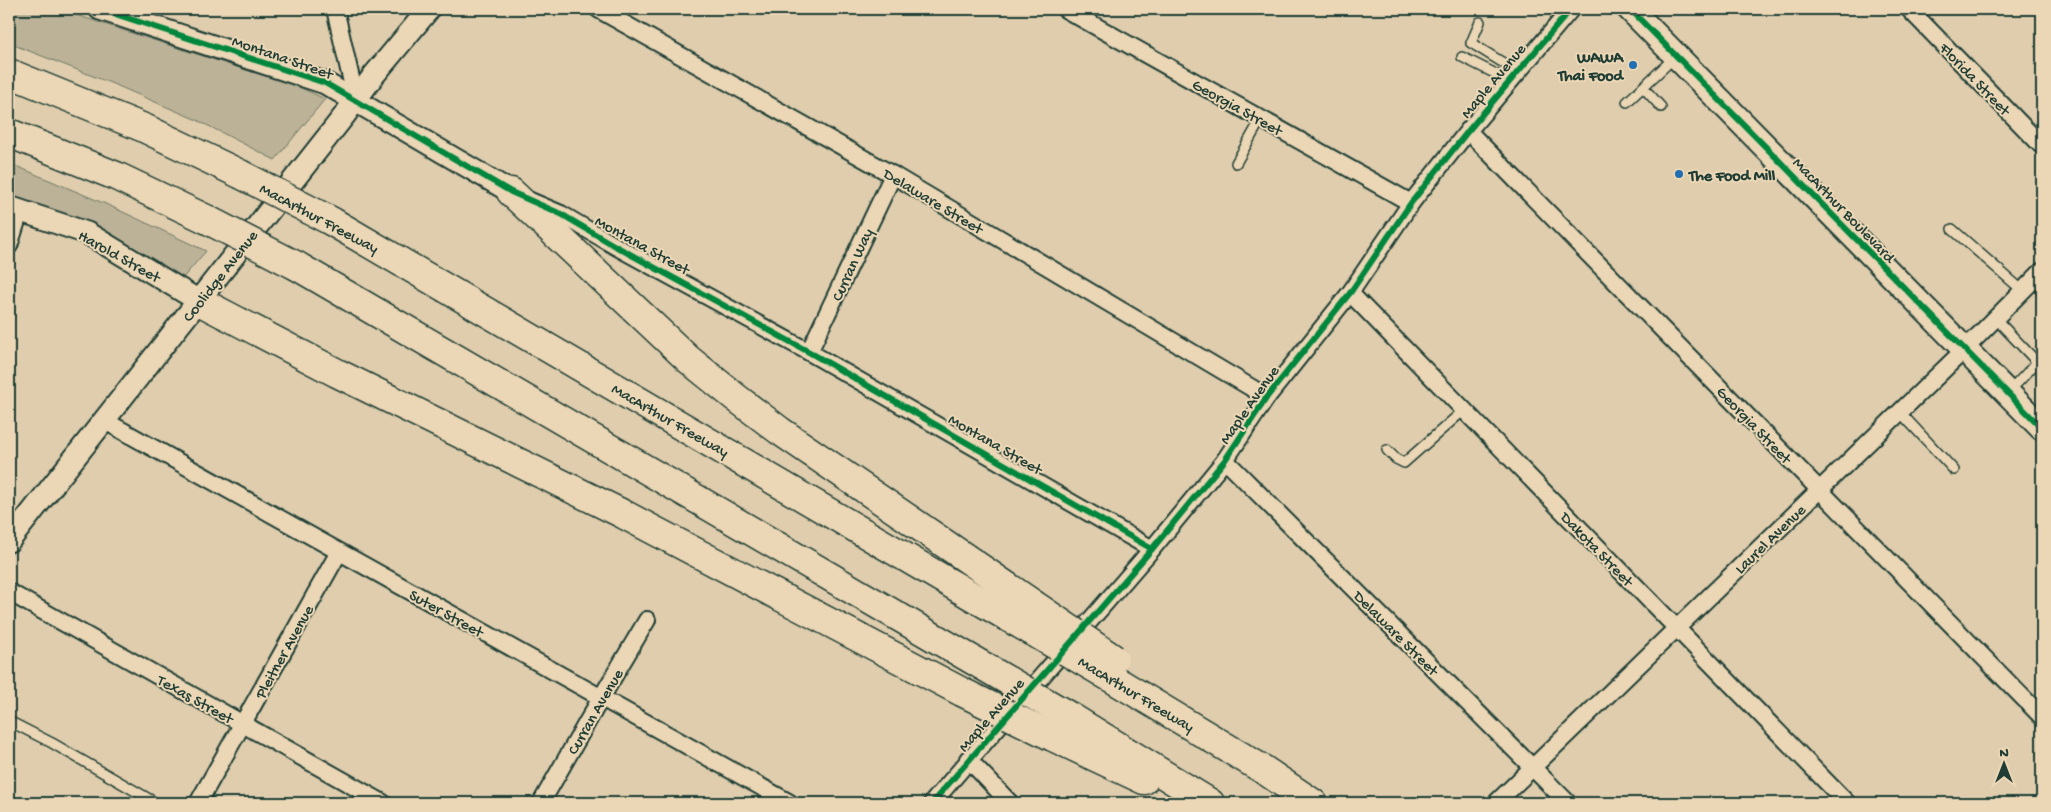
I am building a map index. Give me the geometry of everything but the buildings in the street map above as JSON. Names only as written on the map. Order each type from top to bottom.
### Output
[{"type":"highway","name":"MacArthur Freeway","points":[[9,73],[144,128],[240,174],[331,221],[1025,613]]},
{"type":"highway","points":[[9,133],[116,176],[206,219],[297,266],[983,666],[1061,726],[1193,803]]},
{"type":"highway","points":[[511,192],[688,359],[735,397],[1025,613],[1109,666],[1181,706],[1264,770],[1313,803]]},
{"type":"highway","points":[[199,301],[338,373],[623,514],[962,692],[1061,726],[1210,803]]},
{"type":"main road","name":"MacArthur Boulevard","points":[[1630,9],[2042,428]]},
{"type":"street","name":"Montana Street","points":[[100,9],[325,83],[511,192],[561,214],[626,252],[809,352],[1152,549]]},
{"type":"street","points":[[334,9],[356,100]]},
{"type":"street","name":"Coolidge Avenue","points":[[9,541],[429,9]]},
{"type":"street","name":"Delaware Street","points":[[598,9],[893,175],[1267,397]]},
{"type":"street","name":"Georgia Street","points":[[1065,9],[1411,203]]},
{"type":"street","name":"Maple Avenue","points":[[932,803],[1152,549],[1225,460],[1267,397],[1350,293],[1411,203],[1468,131],[1571,9]]},
{"type":"street","name":"Florida Street","points":[[1909,9],[2042,146]]},
{"type":"street","name":"Georgia Street","points":[[1468,131],[2042,717]]},
{"type":"street","name":"Curran Way","points":[[809,352],[893,175]]},
{"type":"street","points":[[9,246],[14,209]]},
{"type":"street","name":"Harold Street","points":[[14,209],[87,233],[199,301]]},
{"type":"street","name":"Laurel Avenue","points":[[1496,803],[1964,350],[2042,271]]},
{"type":"street","name":"Dakota Street","points":[[1350,293],[1847,803]]},
{"type":"street","name":"Suter Street","points":[[105,421],[790,803]]},
{"type":"street","name":"Delaware Street","points":[[1225,460],[1568,803]]},
{"type":"street","name":"Pleitner Avenue","points":[[198,803],[339,552]]},
{"type":"street","name":"Texas Street","points":[[9,592],[383,803]]},
{"type":"street","name":"Curran Avenue","points":[[541,803],[600,698],[647,620]]},
{"type":"street","points":[[968,760],[1010,803]]},
{"type":"lane","points":[[1480,22],[1470,43],[1514,76]]},
{"type":"lane","points":[[1627,102],[1676,56]]},
{"type":"lane","points":[[1462,57],[1514,76]]},
{"type":"lane","points":[[1643,87],[1661,107]]},
{"type":"lane","points":[[1236,163],[1261,119]]},
{"type":"lane","points":[[1952,229],[2023,291]]},
{"type":"lane","points":[[1996,318],[2037,362],[2008,393]]},
{"type":"lane","points":[[1387,450],[1396,459],[1404,463],[1464,410]]},
{"type":"lane","points":[[1899,411],[1954,470]]},
{"type":"lane","points":[[9,721],[156,803]]},
{"type":"shaded area","points":[[9,9],[58,9],[301,88],[325,99],[275,160],[197,120],[118,86],[9,43]]},
{"type":"shaded area","points":[[9,163],[108,205],[206,251],[181,280],[90,223],[9,195]]},
{"type":"cycle path","points":[[100,9],[325,83],[511,192],[561,214],[617,247],[809,352],[1152,549]]},
{"type":"cycle path","points":[[932,803],[1152,549],[1225,460],[1267,397],[1350,293],[1411,203],[1468,131],[1571,9]]},
{"type":"cycle path","points":[[1630,9],[2042,428]]},
{"type":"place","name":"WAWA Thai Food","points":[[1633,65]]},
{"type":"place","name":"The Food Mill","points":[[1679,174]]}]
